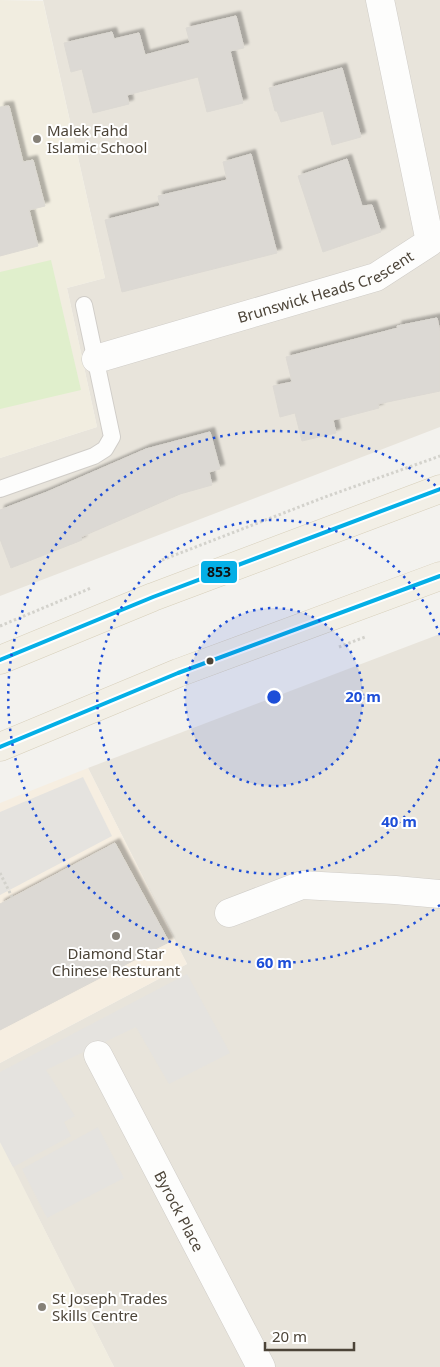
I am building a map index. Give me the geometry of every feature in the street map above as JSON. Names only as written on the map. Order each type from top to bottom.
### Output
[{"type":"main road","points":[[0,660],[154,597],[440,489]]},
{"type":"main road","points":[[0,747],[178,673],[440,576]]},
{"type":"street","name":"Brunswick Heads Crescent","points":[[96,360],[376,277],[430,242],[380,0]]},
{"type":"street","points":[[229,913],[302,885],[440,894]]},
{"type":"street","name":"Byrock Place","points":[[98,1055],[261,1367]]},
{"type":"lane","points":[[0,489],[94,456],[108,445],[112,437],[84,305]]},
{"type":"path","points":[[0,873],[12,897]]},
{"type":"shaded area","name":"Malek Fahd Islamic School","points":[[0,0],[43,1],[105,278],[67,288],[97,427],[0,458]]},
{"type":"shaded area","points":[[43,0],[440,0],[440,427],[0,596],[0,458],[97,427],[67,288],[105,278]]},
{"type":"shaded area","points":[[440,634],[440,1367],[114,1367],[0,1142],[0,1063],[187,964],[88,768]]},
{"type":"shaded area","points":[[88,768],[187,964],[0,1063],[0,803]]},
{"type":"shaded area","points":[[83,777],[112,836],[0,895],[0,812]]},
{"type":"shaded area","points":[[187,974],[230,1053],[169,1084],[136,1027],[46,1070],[75,1116],[64,1122],[71,1136],[13,1167],[0,1142],[0,1072]]},
{"type":"shaded area","points":[[98,1127],[124,1178],[47,1218],[22,1169]]},
{"type":"shaded area","name":"St Joseph Trades Skills Centre","points":[[0,1142],[13,1167],[114,1367],[0,1367]]},
{"type":"green space","points":[[51,260],[81,390],[0,409],[0,272]]},
{"type":"building","points":[[236,16],[244,48],[230,51],[243,103],[207,112],[198,77],[127,95],[129,104],[93,113],[82,69],[71,72],[64,43],[112,32],[114,39],[139,33],[145,55],[190,43],[186,28]]},
{"type":"building","points":[[342,68],[361,137],[332,145],[323,111],[281,122],[277,111],[275,111],[269,88]]},
{"type":"building","points":[[9,106],[23,162],[33,160],[45,206],[29,210],[38,246],[0,256],[0,107]]},
{"type":"building","points":[[251,154],[277,253],[122,292],[105,220],[160,206],[158,196],[227,180],[223,162]]},
{"type":"building","points":[[347,159],[362,206],[372,205],[381,232],[323,252],[298,176]]},
{"type":"building","points":[[437,318],[440,331],[440,391],[378,404],[379,408],[333,420],[336,433],[302,441],[295,413],[280,417],[273,386],[292,382],[286,357],[398,328],[397,326]]},
{"type":"building","points":[[210,432],[220,469],[209,472],[212,485],[180,494],[81,537],[82,540],[11,568],[0,539],[0,510],[47,492],[146,449]]},
{"type":"building","points":[[115,843],[169,942],[0,1030],[0,904]]},
{"type":"transit line","name":"853","points":[[0,660],[153,597],[440,489]]},
{"type":"transit line","name":"853","points":[[0,747],[178,673],[440,576]]},
{"type":"place","name":"Malek Fahd Islamic School","points":[[37,139]]},
{"type":"place","name":"Diamond Star Chinese Resturant","points":[[116,936]]},
{"type":"place","name":"St Joseph Trades Skills Centre","points":[[42,1307]]}]
